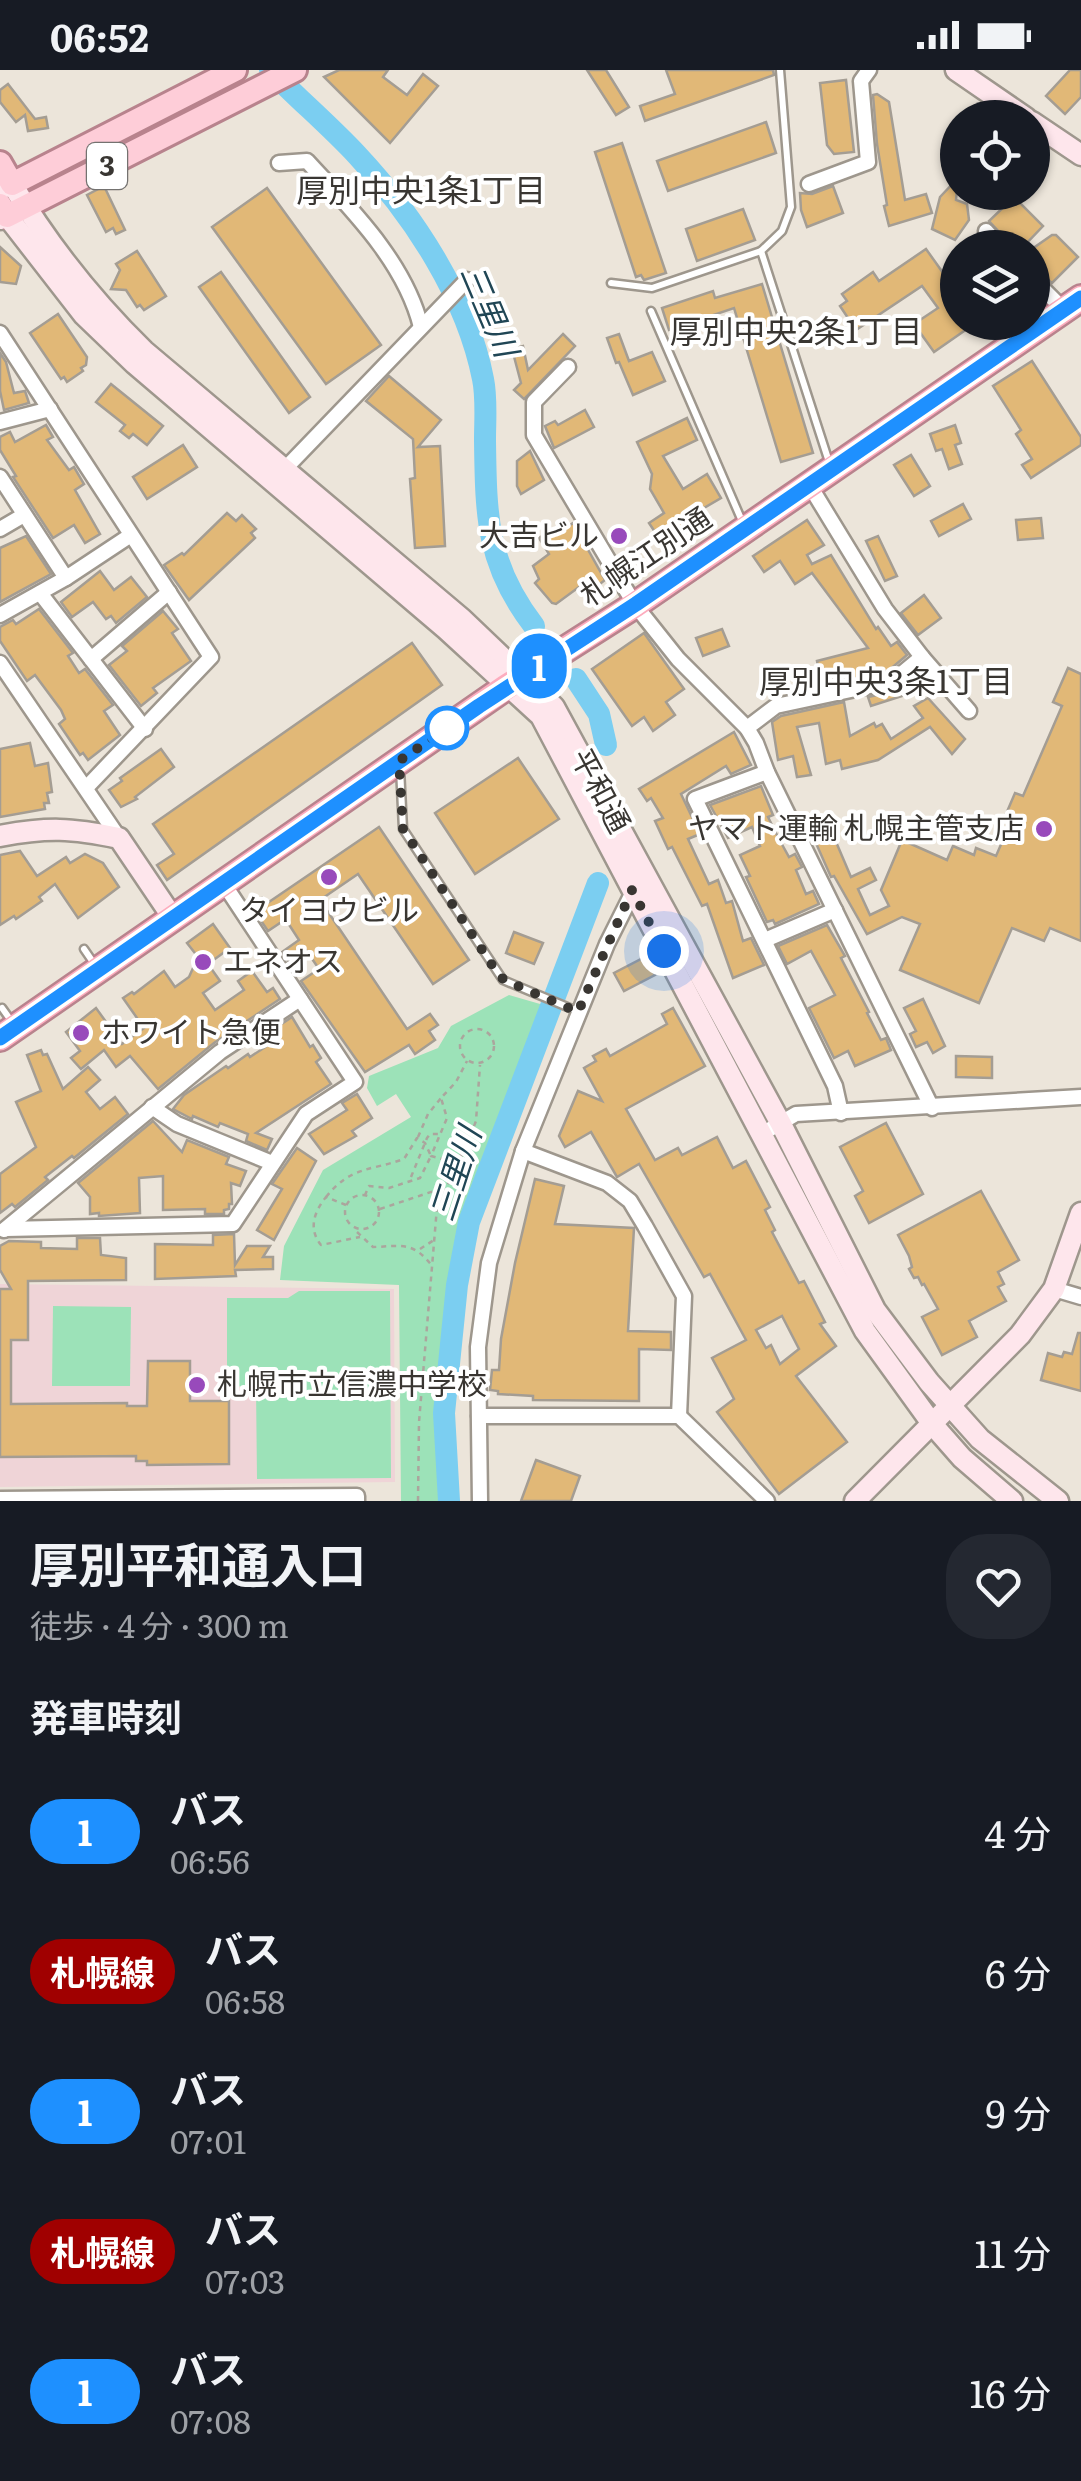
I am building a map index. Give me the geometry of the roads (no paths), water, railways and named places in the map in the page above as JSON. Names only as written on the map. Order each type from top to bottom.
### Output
[{"type":"highway","name":"札幌江別通","points":[[6,1024],[91,960],[173,918],[224,884],[514,682],[636,604],[1072,304]]},
{"type":"main road","name":"3","points":[[4,179],[235,70]]},
{"type":"main road","name":"3","points":[[8,212],[295,70]]},
{"type":"street","points":[[809,184],[868,162],[861,81],[869,70]]},
{"type":"street","points":[[956,70],[1000,100]]},
{"type":"street","points":[[1050,134],[1081,156]]},
{"type":"street","points":[[278,162],[307,161],[366,226],[410,294],[421,327]]},
{"type":"street","name":"平和通","points":[[4,179],[8,212],[84,315],[135,364],[462,619],[514,682],[554,707],[760,1135],[865,1331],[933,1425],[962,1458],[1012,1501]]},
{"type":"street","points":[[279,475],[464,282]]},
{"type":"street","points":[[1050,290],[1072,304]]},
{"type":"street","points":[[3,341],[211,658],[86,788]]},
{"type":"street","points":[[568,368],[534,402],[534,435],[636,604],[678,660],[747,728],[932,1108]]},
{"type":"street","points":[[0,422],[50,409]]},
{"type":"street","points":[[0,478],[66,578]]},
{"type":"street","points":[[821,478],[886,609],[922,658],[970,711]]},
{"type":"street","points":[[0,529],[24,515]]},
{"type":"street","points":[[0,614],[66,578],[131,534]]},
{"type":"street","points":[[91,659],[169,592]]},
{"type":"street","points":[[40,593],[145,730]]},
{"type":"street","points":[[747,728],[776,706],[892,680],[922,658]]},
{"type":"street","points":[[0,663],[7,684],[86,788],[173,918]]},
{"type":"street","points":[[767,772],[695,799],[835,1086],[840,1113]]},
{"type":"street","points":[[0,836],[45,827],[119,838]]},
{"type":"street","points":[[3,1231],[232,1224],[306,1114],[356,1082],[224,884]]},
{"type":"street","points":[[480,1501],[478,1347],[489,1263],[572,1008],[640,885]]},
{"type":"street","name":"平和通","points":[[640,885],[781,1124],[875,1310],[950,1408],[1000,1458],[1058,1501]]},
{"type":"street","points":[[765,940],[835,910]]},
{"type":"street","points":[[3,1231],[220,1052],[300,999]]},
{"type":"street","points":[[760,1135],[796,1114],[1081,1097]]},
{"type":"street","points":[[152,1106],[177,1124],[272,1163]]},
{"type":"street","points":[[523,1151],[608,1182],[630,1201],[645,1226],[684,1296],[679,1416]]},
{"type":"street","points":[[855,1501],[1020,1336],[1054,1289],[1081,1213]]},
{"type":"street","points":[[1054,1289],[1081,1297]]},
{"type":"street","points":[[479,1416],[679,1416],[767,1501]]},
{"type":"street","points":[[0,1498],[357,1496],[357,1501]]},
{"type":"lane","points":[[611,283],[652,288],[761,251],[782,232],[792,207],[780,70]]},
{"type":"lane","points":[[761,251],[821,478]]},
{"type":"lane","points":[[651,311],[746,529]]},
{"type":"lane","points":[[399,761],[403,829],[504,980],[572,1008]]},
{"type":"waterway","name":"三里川","points":[[270,70],[378,179],[418,231],[451,288],[465,318],[484,386],[486,492],[492,538],[506,581],[534,626]]},
{"type":"waterway","name":"三里川","points":[[576,679],[599,714],[606,745]]},
{"type":"waterway","name":"三里川","points":[[449,1501],[444,1413],[457,1285],[469,1222],[598,883]]},
{"type":"place","name":"大吉ビル","points":[[619,536]]},
{"type":"place","name":"ヤマト運輸 札幌主管支店","points":[[1044,829]]},
{"type":"place","name":"タイヨウビル","points":[[329,877]]},
{"type":"place","name":"エネオス","points":[[203,962]]},
{"type":"place","name":"ホワイト急便","points":[[81,1033]]},
{"type":"place","name":"札幌市立信濃中学校","points":[[197,1385]]},
{"type":"district","name":"厚別中央1条1丁目","points":[[421,191]]},
{"type":"district","name":"厚別中央2条1丁目","points":[[796,332]]},
{"type":"district","name":"厚別中央3条1丁目","points":[[886,682]]}]
